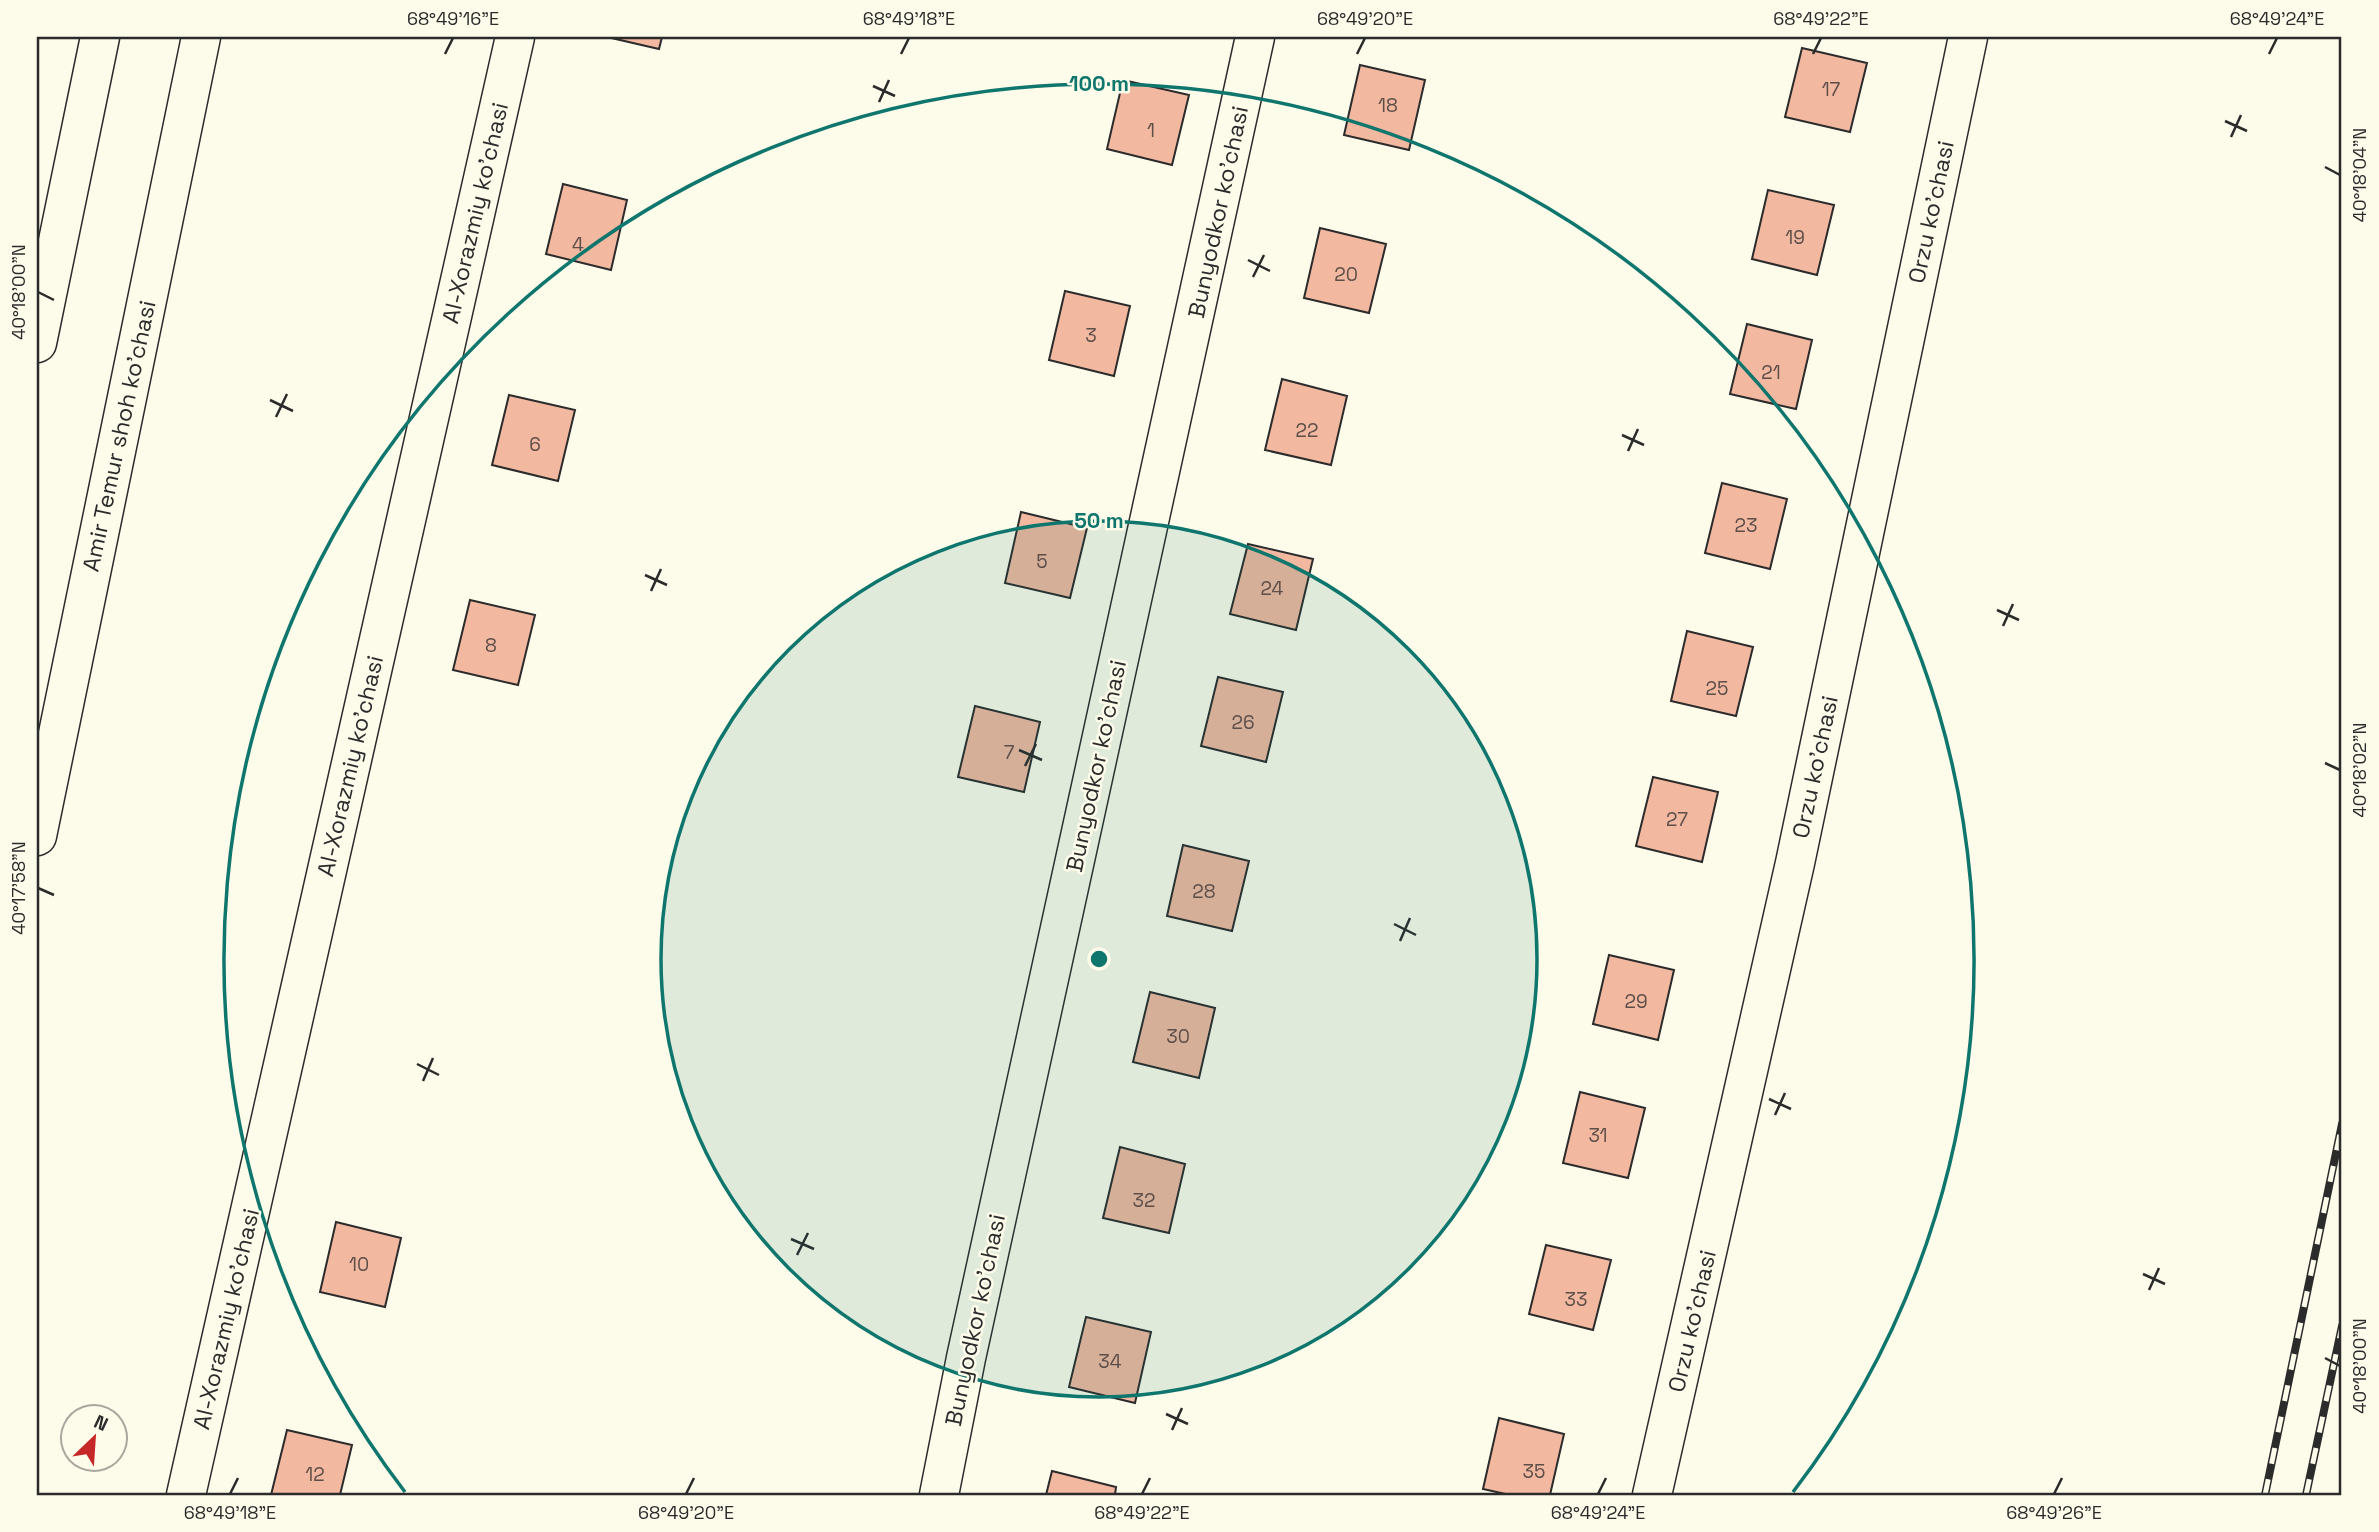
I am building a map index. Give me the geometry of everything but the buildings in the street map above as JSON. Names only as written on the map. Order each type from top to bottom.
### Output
[{"type":"main road","points":[[37,343],[100,37]]},
{"type":"main road","name":"Amir Temur shoh ko'chasi","points":[[37,836],[201,37]]},
{"type":"main road","name":"Al-Xorazmiy ko'chasi","points":[[186,1495],[515,37]]},
{"type":"main road","name":"Bunyodkor ko'chasi","points":[[939,1495],[966,1358],[1255,37]]},
{"type":"main road","name":"Orzu ko'chasi","points":[[1652,1495],[1795,863],[1968,37]]},
{"type":"railway","points":[[2265,1495],[2342,1124]]},
{"type":"railway","points":[[2306,1495],[2342,1326]]}]
